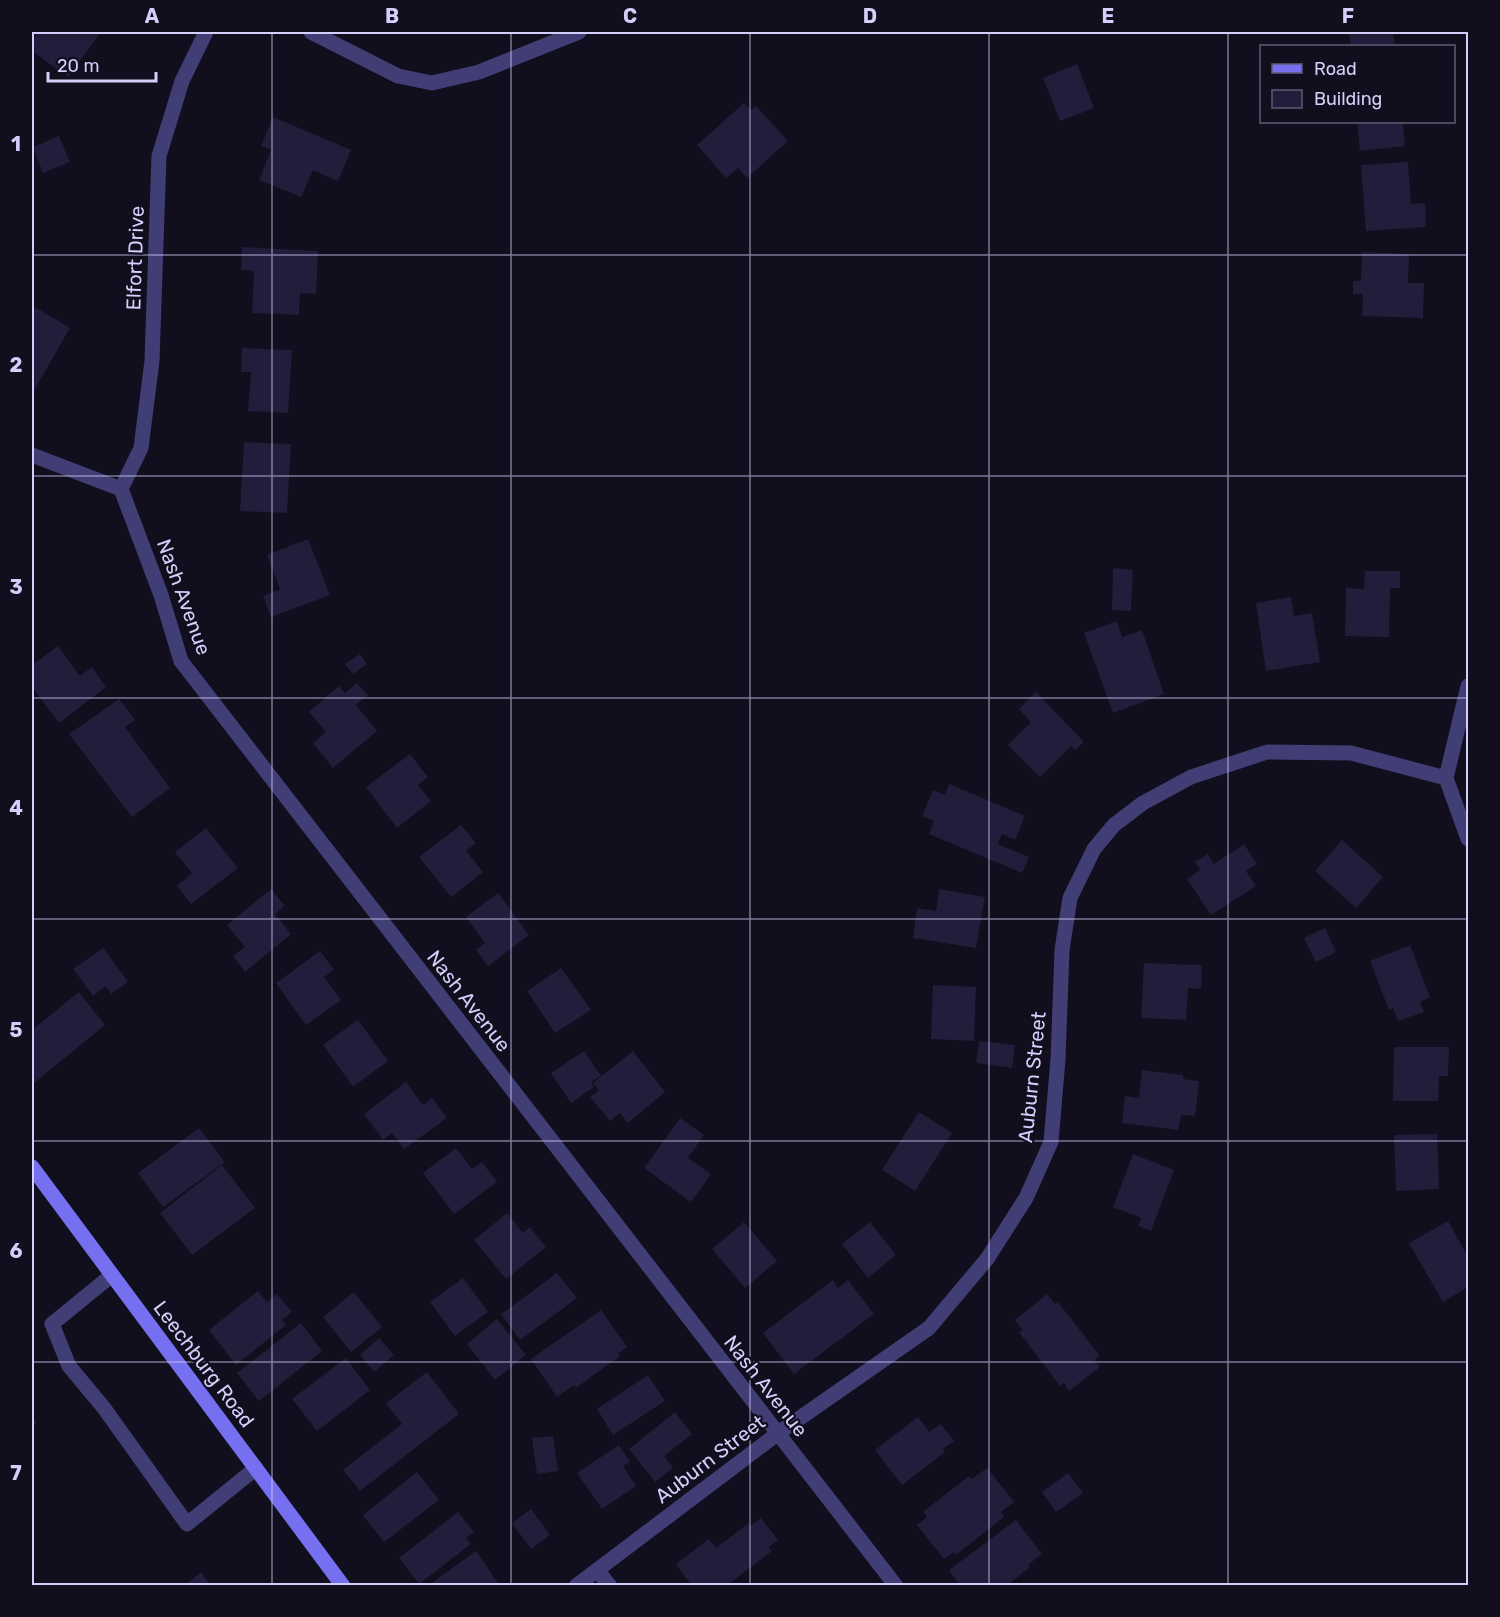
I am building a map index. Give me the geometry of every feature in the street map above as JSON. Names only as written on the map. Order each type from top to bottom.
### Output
[{"type":"street","name":"Elfort Drive","points":[[121,489],[141,448],[152,361],[159,156],[182,81],[206,32]]},
{"type":"street","points":[[311,32],[398,76],[432,83],[479,72],[579,32]]},
{"type":"street","points":[[32,455],[121,489]]},
{"type":"street","name":"Nash Avenue","points":[[121,489],[161,595],[181,661],[896,1586]]},
{"type":"street","points":[[1468,686],[1446,778],[1468,839]]},
{"type":"street","name":"Auburn Street","points":[[576,1586],[777,1434],[929,1328],[987,1259],[1026,1198],[1050,1142],[1058,1059],[1062,951],[1070,898],[1094,849],[1114,825],[1143,802],[1191,777],[1267,752],[1351,753],[1446,778]]},
{"type":"street","name":"Leechburg Road","points":[[32,1167],[343,1586]]},
{"type":"street","points":[[112,1275],[52,1324],[69,1366],[104,1408],[187,1524],[256,1468]]},
{"type":"street","points":[[597,1570],[610,1586]]},
{"type":"building","points":[[38,32],[101,32],[68,77],[32,51],[32,41]]},
{"type":"building","points":[[1349,32],[1393,32],[1395,45],[1351,45]]},
{"type":"building","points":[[1077,64],[1094,108],[1060,121],[1043,78]]},
{"type":"building","points":[[744,103],[751,110],[756,106],[788,141],[747,178],[738,168],[726,178],[697,145]]},
{"type":"building","points":[[273,117],[351,150],[338,181],[313,170],[301,197],[259,180],[271,150],[261,146]]},
{"type":"building","points":[[1357,123],[1403,123],[1405,146],[1360,151]]},
{"type":"building","points":[[59,136],[70,162],[43,173],[33,147]]},
{"type":"building","points":[[1408,162],[1411,204],[1425,203],[1426,227],[1366,231],[1361,165]]},
{"type":"building","points":[[242,247],[318,251],[316,294],[300,293],[299,315],[252,313],[254,271],[241,270]]},
{"type":"building","points":[[1362,252],[1409,254],[1408,283],[1424,283],[1423,318],[1362,316],[1363,294],[1353,294],[1353,281],[1361,281]]},
{"type":"building","points":[[35,307],[70,328],[32,394],[32,313]]},
{"type":"building","points":[[242,348],[292,350],[288,413],[248,411],[251,372],[241,372]]},
{"type":"building","points":[[244,442],[291,444],[287,513],[240,511]]},
{"type":"building","points":[[308,539],[330,595],[271,617],[263,596],[280,589],[267,555]]},
{"type":"building","points":[[1113,568],[1133,570],[1131,611],[1112,610]]},
{"type":"building","points":[[1365,571],[1400,571],[1400,588],[1390,588],[1389,637],[1345,636],[1346,588],[1364,589]]},
{"type":"building","points":[[1291,597],[1294,616],[1312,613],[1320,662],[1266,671],[1256,603]]},
{"type":"building","points":[[1117,621],[1122,637],[1142,630],[1164,694],[1113,713],[1084,633]]},
{"type":"building","points":[[58,646],[80,676],[92,667],[106,687],[59,723],[32,687],[32,665]]},
{"type":"building","points":[[360,654],[367,664],[353,674],[345,664]]},
{"type":"building","points":[[357,683],[368,695],[356,705],[377,731],[333,768],[313,743],[326,732],[309,712],[339,686],[345,693]]},
{"type":"building","points":[[1036,692],[1084,742],[1075,750],[1071,746],[1040,777],[1008,745],[1031,722],[1019,709]]},
{"type":"building","points":[[119,699],[135,720],[125,727],[170,788],[132,817],[69,734]]},
{"type":"building","points":[[410,754],[428,777],[418,785],[431,801],[397,828],[366,787]]},
{"type":"building","points":[[949,784],[1025,816],[1015,840],[1002,834],[998,844],[1029,857],[1022,873],[929,834],[934,821],[922,816],[933,790],[945,795]]},
{"type":"building","points":[[461,825],[476,843],[466,851],[483,872],[451,897],[419,857]]},
{"type":"building","points":[[206,828],[238,868],[191,904],[177,886],[192,873],[175,852]]},
{"type":"building","points":[[1342,840],[1383,877],[1356,908],[1315,871]]},
{"type":"building","points":[[1244,844],[1257,864],[1246,871],[1256,886],[1211,915],[1187,879],[1200,870],[1195,862],[1208,854],[1214,864]]},
{"type":"building","points":[[271,889],[285,906],[275,914],[291,934],[245,972],[233,956],[245,947],[227,925]]},
{"type":"building","points":[[939,889],[985,897],[976,948],[913,938],[917,908],[936,911]]},
{"type":"building","points":[[498,893],[529,935],[488,966],[476,950],[485,943],[466,917]]},
{"type":"building","points":[[1325,928],[1336,952],[1316,962],[1304,938]]},
{"type":"building","points":[[1410,945],[1430,997],[1420,1002],[1424,1012],[1398,1021],[1393,1008],[1389,1010],[1370,961]]},
{"type":"building","points":[[103,948],[128,982],[111,994],[106,986],[93,996],[73,969]]},
{"type":"building","points":[[320,951],[334,970],[324,977],[341,1000],[306,1025],[276,983]]},
{"type":"building","points":[[1144,963],[1202,965],[1201,989],[1188,988],[1186,1020],[1141,1018]]},
{"type":"building","points":[[561,968],[591,1010],[555,1033],[527,991]]},
{"type":"building","points":[[933,985],[976,987],[974,1041],[931,1039]]},
{"type":"building","points":[[79,992],[105,1025],[34,1083],[32,1079],[32,1030]]},
{"type":"building","points":[[358,1020],[388,1061],[353,1087],[323,1045]]},
{"type":"building","points":[[979,1041],[1015,1045],[1012,1068],[976,1063]]},
{"type":"building","points":[[1394,1047],[1449,1047],[1448,1076],[1439,1076],[1438,1101],[1393,1101]]},
{"type":"building","points":[[584,1051],[601,1076],[591,1082],[594,1087],[571,1103],[551,1073]]},
{"type":"building","points":[[633,1051],[665,1092],[628,1123],[620,1113],[610,1121],[590,1097],[599,1090],[593,1083]]},
{"type":"building","points":[[1142,1070],[1183,1075],[1183,1079],[1199,1081],[1195,1116],[1181,1115],[1178,1130],[1122,1123],[1125,1096],[1139,1098]]},
{"type":"building","points":[[406,1082],[423,1105],[432,1098],[447,1118],[404,1149],[392,1133],[383,1140],[364,1114]]},
{"type":"building","points":[[919,1112],[952,1133],[915,1191],[882,1170]]},
{"type":"building","points":[[680,1118],[704,1135],[688,1158],[711,1174],[691,1202],[644,1168]]},
{"type":"building","points":[[199,1128],[225,1162],[163,1207],[138,1173]]},
{"type":"building","points":[[1437,1134],[1439,1189],[1396,1191],[1394,1135]]},
{"type":"building","points":[[456,1148],[472,1169],[482,1162],[497,1182],[454,1214],[423,1173]]},
{"type":"building","points":[[1133,1154],[1174,1170],[1151,1231],[1138,1226],[1141,1218],[1113,1207]]},
{"type":"building","points":[[222,1165],[255,1208],[192,1255],[160,1213]]},
{"type":"building","points":[[507,1213],[523,1233],[530,1227],[546,1247],[506,1279],[474,1240]]},
{"type":"building","points":[[1448,1221],[1468,1257],[1468,1287],[1443,1302],[1409,1243]]},
{"type":"building","points":[[744,1222],[777,1261],[745,1288],[712,1249]]},
{"type":"building","points":[[870,1222],[896,1255],[868,1278],[842,1244]]},
{"type":"building","points":[[557,1273],[577,1298],[520,1340],[501,1314]]},
{"type":"building","points":[[463,1278],[488,1312],[455,1336],[430,1302]]},
{"type":"building","points":[[833,1280],[838,1288],[848,1280],[874,1314],[794,1374],[763,1333]]},
{"type":"building","points":[[258,1291],[267,1302],[277,1294],[292,1312],[282,1320],[286,1325],[236,1365],[209,1330]]},
{"type":"building","points":[[354,1292],[382,1327],[351,1352],[323,1317]]},
{"type":"building","points":[[1047,1294],[1055,1304],[1058,1302],[1100,1356],[1094,1360],[1100,1367],[1069,1391],[1064,1383],[1060,1386],[1019,1332],[1023,1330],[1015,1320]]},
{"type":"building","points":[[601,1310],[627,1347],[618,1354],[620,1356],[576,1388],[574,1385],[557,1397],[531,1359]]},
{"type":"building","points":[[497,1319],[526,1355],[495,1380],[467,1344]]},
{"type":"building","points":[[301,1323],[322,1351],[259,1401],[237,1373]]},
{"type":"building","points":[[379,1338],[394,1355],[374,1372],[360,1355]]},
{"type":"building","points":[[346,1358],[370,1390],[317,1431],[292,1399]]},
{"type":"building","points":[[427,1372],[459,1414],[360,1491],[343,1470],[402,1424],[386,1403]]},
{"type":"building","points":[[648,1375],[665,1401],[613,1435],[597,1409]]},
{"type":"building","points":[[675,1412],[692,1434],[664,1456],[673,1468],[655,1482],[629,1449]]},
{"type":"building","points":[[32,1417],[37,1422],[32,1429]]},
{"type":"building","points":[[918,1417],[929,1432],[941,1424],[954,1441],[943,1449],[945,1452],[902,1485],[875,1450]]},
{"type":"building","points":[[553,1436],[558,1471],[537,1474],[532,1438]]},
{"type":"building","points":[[619,1445],[630,1462],[623,1466],[636,1486],[602,1509],[577,1473]]},
{"type":"building","points":[[987,1468],[1014,1502],[1001,1512],[1004,1517],[956,1555],[954,1552],[944,1559],[917,1525],[927,1517],[923,1512],[969,1476],[972,1479]]},
{"type":"building","points":[[417,1472],[439,1500],[384,1542],[363,1515]]},
{"type":"building","points":[[1068,1473],[1083,1493],[1056,1512],[1042,1492]]},
{"type":"building","points":[[531,1509],[550,1535],[531,1549],[512,1523]]},
{"type":"building","points":[[458,1512],[474,1532],[466,1538],[471,1544],[419,1584],[399,1558]]},
{"type":"building","points":[[761,1518],[778,1540],[769,1547],[772,1551],[726,1586],[692,1586],[676,1564],[709,1539],[716,1548],[749,1523],[750,1526]]},
{"type":"building","points":[[1016,1520],[1042,1554],[1006,1586],[960,1586],[949,1570]]},
{"type":"building","points":[[476,1551],[500,1586],[431,1586],[430,1584]]},
{"type":"building","points":[[201,1572],[211,1586],[184,1586]]}]
